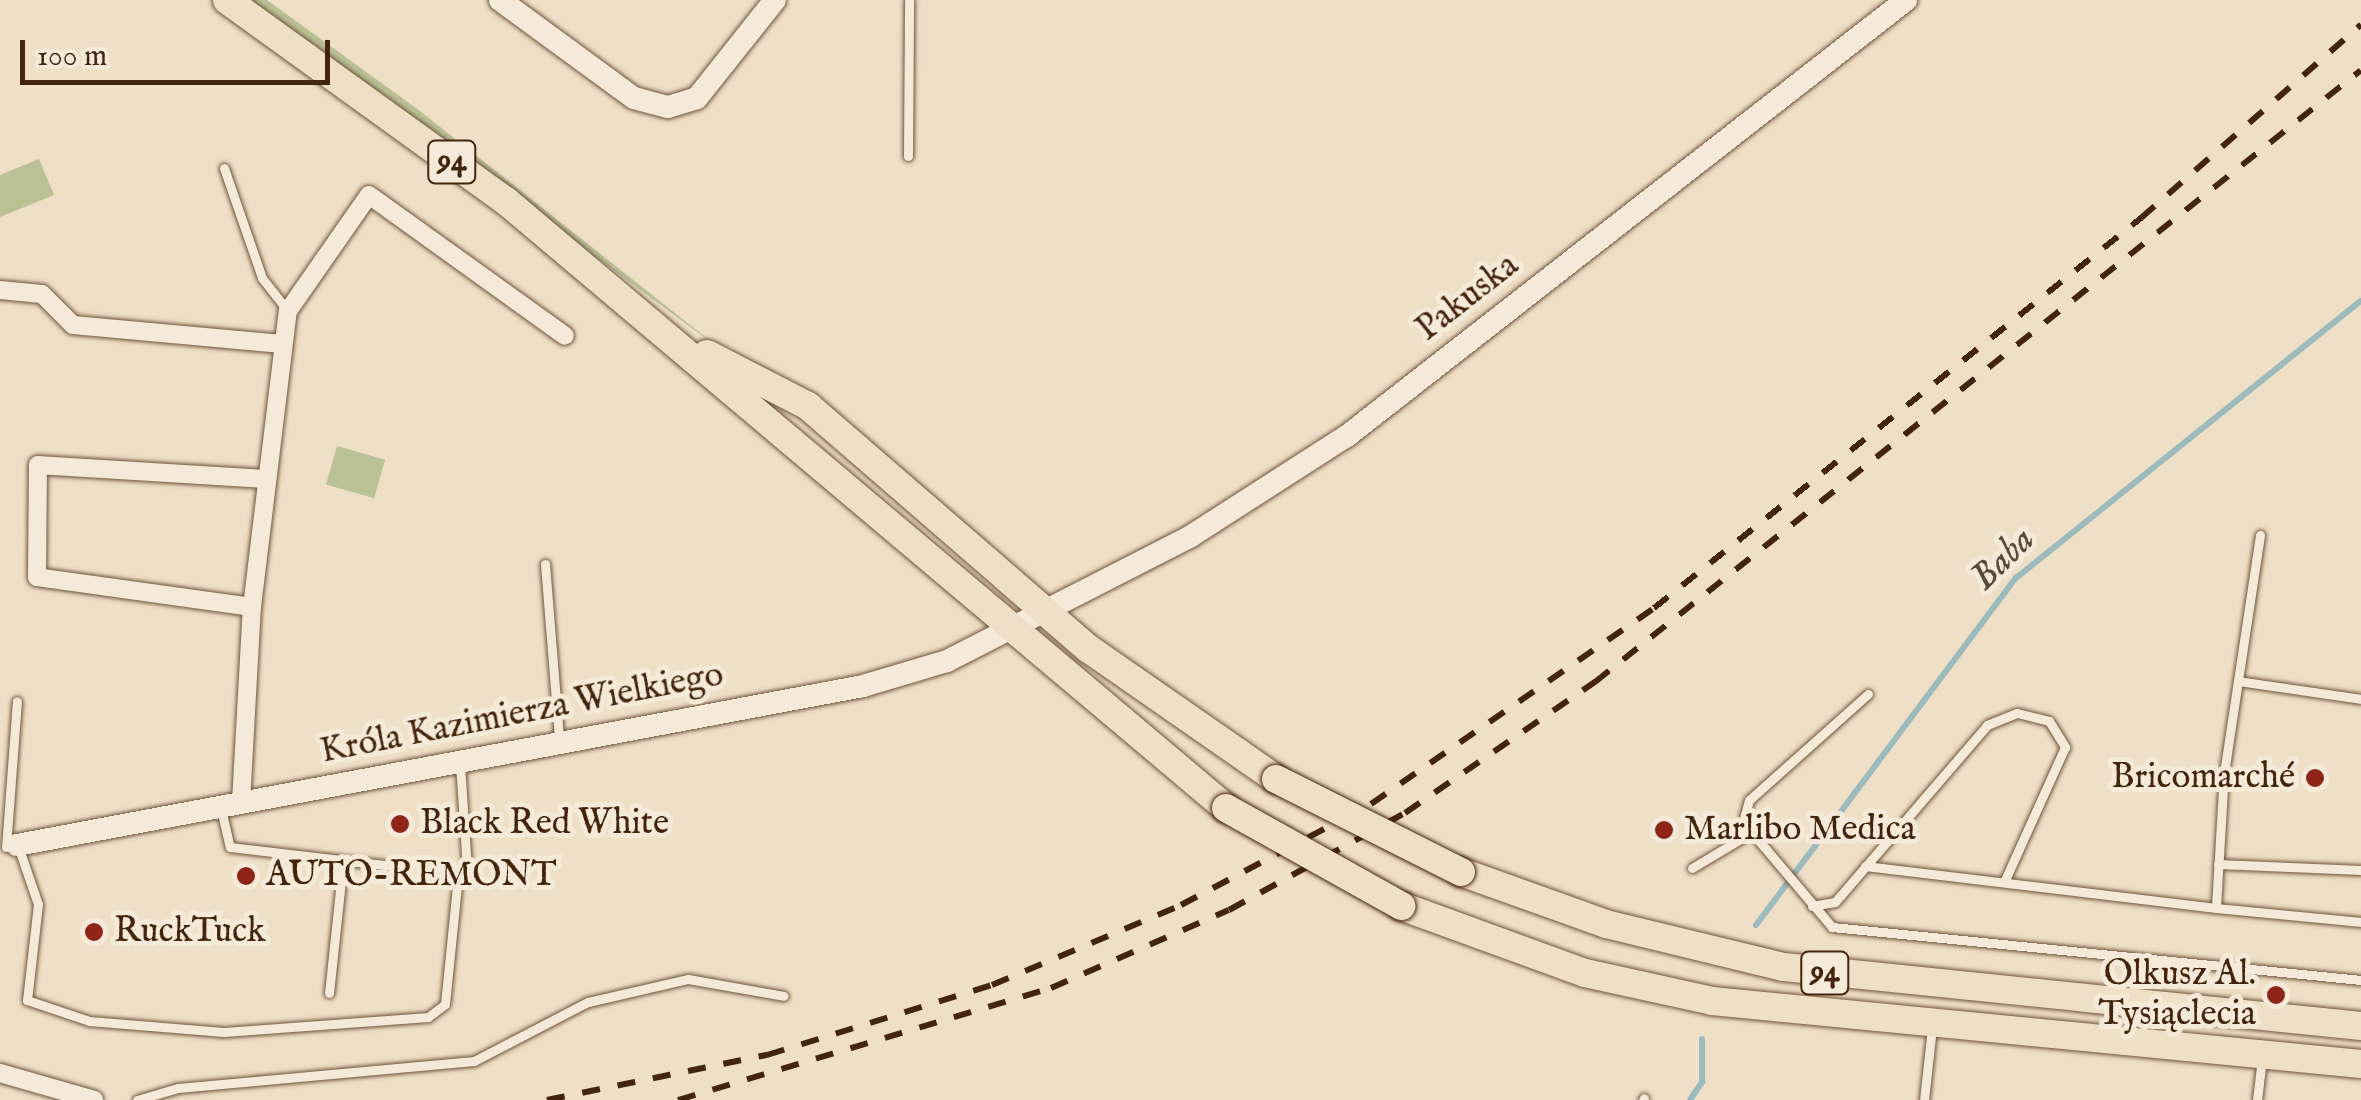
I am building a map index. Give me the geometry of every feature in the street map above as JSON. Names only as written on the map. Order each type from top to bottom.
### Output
[{"type":"main road","name":"94","points":[[227,0],[506,201],[668,334],[1010,630],[1226,808],[1401,906],[1642,987],[1932,1027],[2361,1064]]},
{"type":"main road","name":"94","points":[[668,334],[808,406],[1046,612],[1276,779],[1461,872],[1606,924],[1784,968],[2361,1026]]},
{"type":"street","points":[[500,0],[634,98],[668,107],[697,98],[776,0]]},
{"type":"street","name":"Pakuska","points":[[1046,612],[1191,536],[1347,436],[1906,0]]},
{"type":"street","points":[[231,804],[265,479],[288,311],[369,195],[566,336]]},
{"type":"street","points":[[0,290],[42,294],[73,325],[282,344]]},
{"type":"street","points":[[252,607],[36,577],[38,465],[265,479]]},
{"type":"street","name":"Króla Kazimierza Wielkiego","points":[[8,846],[900,678],[1046,612]]},
{"type":"street","points":[[0,1073],[94,1100]]},
{"type":"lane","points":[[908,0],[908,156]]},
{"type":"lane","points":[[224,168],[262,278],[288,311]]},
{"type":"lane","points":[[2216,908],[2238,681],[2260,535]]},
{"type":"lane","points":[[546,564],[559,742]]},
{"type":"lane","points":[[2238,681],[2361,699]]},
{"type":"lane","points":[[1868,694],[1749,800],[1747,835],[1832,927],[1858,933],[2361,980]]},
{"type":"lane","points":[[17,701],[8,846],[38,904],[26,1000],[89,1021],[224,1032],[428,1017],[445,1004],[458,876],[467,869],[460,762]]},
{"type":"lane","points":[[1809,902],[1835,902],[1988,724],[2017,713],[2049,720],[2065,747],[2005,880]]},
{"type":"lane","points":[[231,804],[230,847],[399,868]]},
{"type":"lane","points":[[1692,868],[1747,835]]},
{"type":"lane","points":[[329,992],[342,862]]},
{"type":"lane","points":[[2218,864],[2361,870]]},
{"type":"lane","points":[[1865,866],[2361,922]]},
{"type":"lane","points":[[136,1100],[178,1088],[474,1061],[588,1002],[688,979],[784,996]]},
{"type":"lane","points":[[1924,1100],[1932,1027]]},
{"type":"lane","points":[[2257,1100],[2262,1055]]},
{"type":"green space","points":[[247,0],[267,0],[420,111],[723,351]]},
{"type":"green space","points":[[39,159],[54,195],[0,217],[0,175]]},
{"type":"green space","points":[[337,446],[385,460],[374,498],[326,484]]},
{"type":"waterway","name":"Baba","points":[[1756,925],[2016,578],[2361,301]]},
{"type":"waterway","name":"Baba","points":[[1690,1100],[1702,1082],[1702,1039]]},
{"type":"railway","points":[[547,1100],[767,1055],[992,985],[1181,905],[1371,804],[1654,608],[2141,218],[2361,25]]},
{"type":"railway","points":[[678,1100],[1051,988],[1229,910],[1405,813],[1595,682],[2361,70]]},
{"type":"place","name":"Bricomarché","points":[[2315,778]]},
{"type":"place","name":"Black Red White","points":[[400,824]]},
{"type":"place","name":"Marlibo Medica","points":[[1664,830]]},
{"type":"place","name":"AUTO-REMONT","points":[[246,876]]},
{"type":"place","name":"RuckTuck","points":[[94,932]]},
{"type":"place","name":"Olkusz Al. Tysiąclecia","points":[[2276,995]]}]
